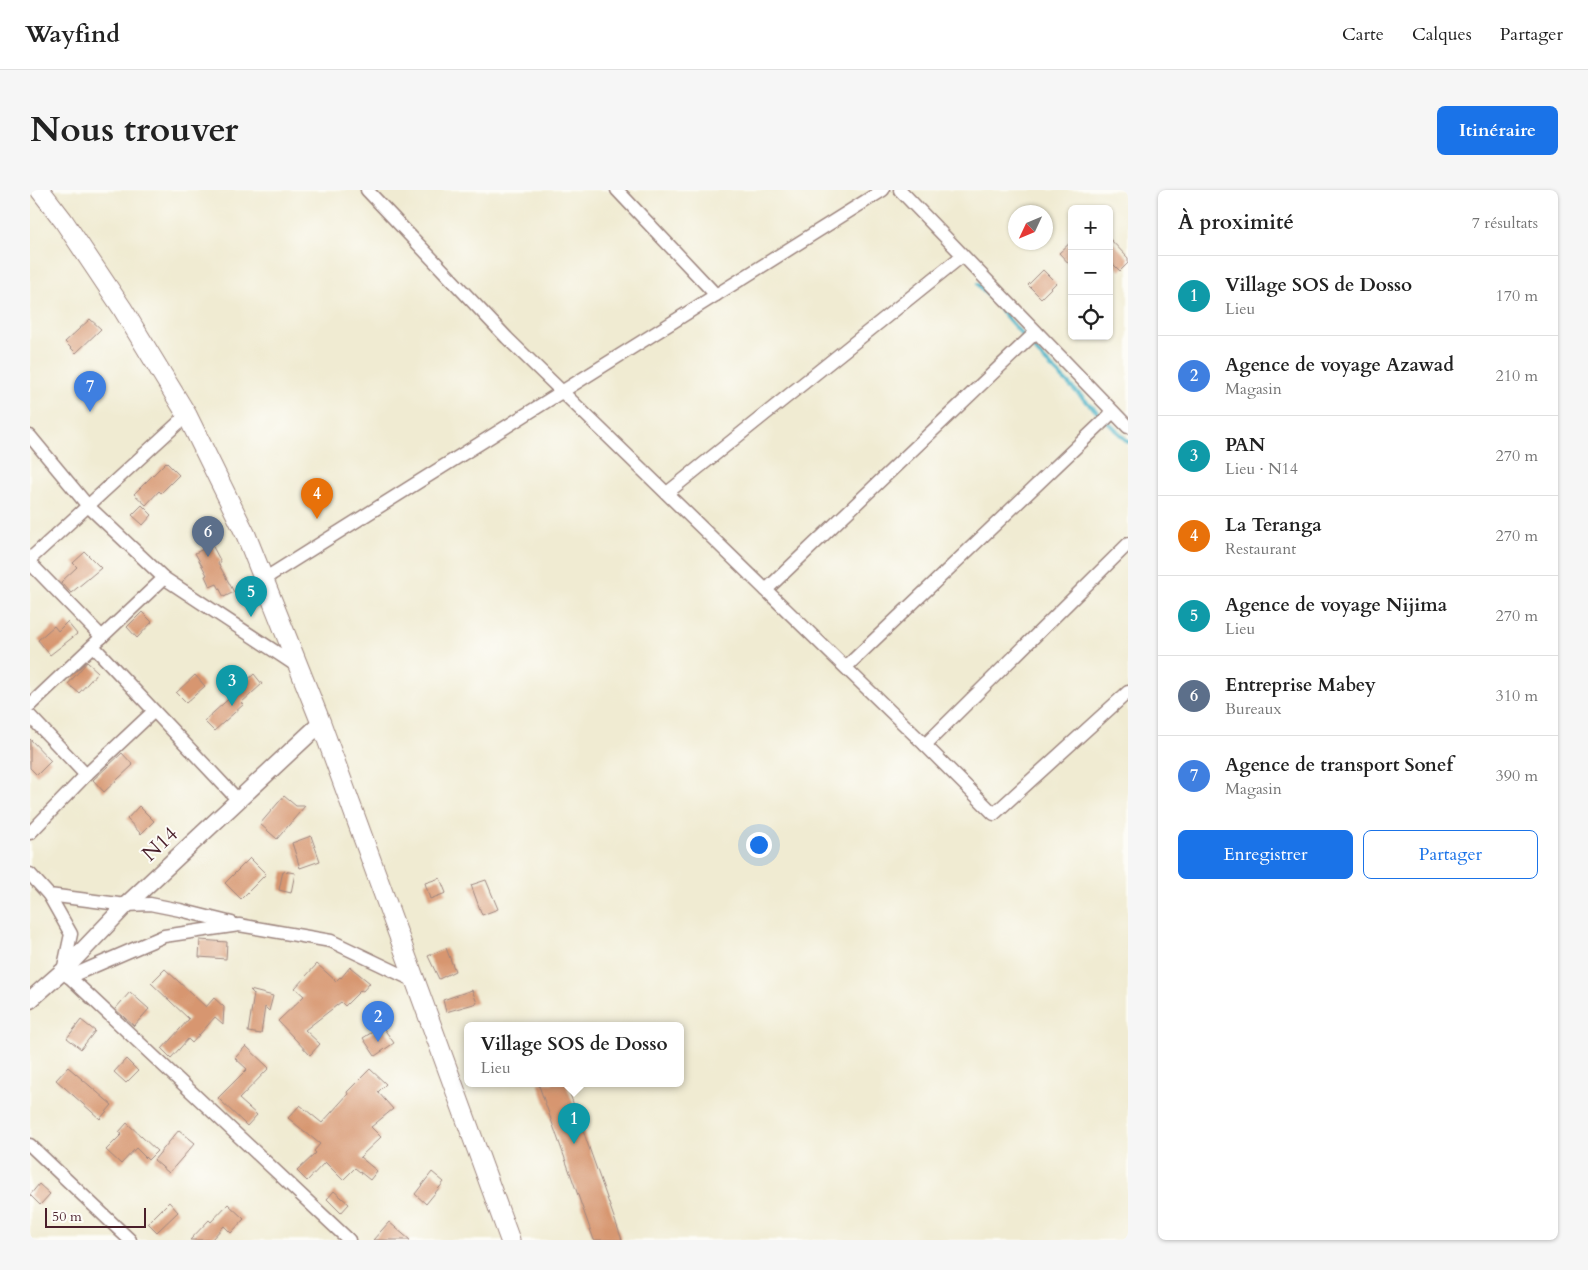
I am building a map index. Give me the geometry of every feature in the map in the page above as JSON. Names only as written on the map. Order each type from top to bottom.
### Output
[{"type":"highway","points":[[40,190],[63,220],[122,308],[188,415],[246,535],[321,723],[510,1240]]},
{"type":"main road","name":"N14","points":[[30,1000],[66,974],[126,905],[321,723]]},
{"type":"street","points":[[366,190],[507,338],[846,667],[994,814],[1128,692]]},
{"type":"street","points":[[616,190],[716,295]]},
{"type":"street","points":[[264,579],[883,190]]},
{"type":"street","points":[[900,190],[1128,427]]},
{"type":"street","points":[[667,493],[962,256]]},
{"type":"street","points":[[766,590],[1036,332]]},
{"type":"street","points":[[846,667],[1113,412]]},
{"type":"street","points":[[30,558],[188,415]]},
{"type":"street","points":[[30,436],[88,506],[164,578],[300,667]]},
{"type":"street","points":[[925,745],[1128,544]]},
{"type":"street","points":[[30,563],[154,711],[238,800]]},
{"type":"street","points":[[30,705],[164,578]]},
{"type":"street","points":[[30,833],[154,711]]},
{"type":"street","points":[[30,716],[86,776]]},
{"type":"street","points":[[30,874],[49,895],[71,934],[66,974]]},
{"type":"street","points":[[49,895],[126,905],[150,904],[239,925],[331,941],[417,982]]},
{"type":"street","points":[[66,974],[164,936],[239,925]]},
{"type":"street","points":[[66,974],[349,1240]]},
{"type":"street","points":[[30,1145],[130,1240]]},
{"type":"building","points":[[1113,242],[1128,258],[1128,263],[1120,271],[1113,264]]},
{"type":"building","points":[[1068,245],[1068,263],[1059,253]]},
{"type":"building","points":[[1043,270],[1056,283],[1041,298],[1028,285]]},
{"type":"building","points":[[90,319],[101,329],[76,353],[65,342]]},
{"type":"building","points":[[166,462],[179,475],[161,493],[159,491],[146,505],[134,494]]},
{"type":"building","points":[[142,505],[152,515],[143,525],[132,515]]},
{"type":"building","points":[[212,545],[221,562],[218,563],[234,592],[224,597],[217,584],[210,587],[205,576],[207,575],[195,553]]},
{"type":"building","points":[[85,552],[101,568],[71,593],[61,582],[77,567],[73,563]]},
{"type":"building","points":[[142,612],[152,622],[137,638],[127,627]]},
{"type":"building","points":[[67,622],[77,634],[50,655],[38,640],[54,626],[58,631]]},
{"type":"building","points":[[87,662],[98,672],[79,693],[68,684]]},
{"type":"building","points":[[254,674],[262,684],[241,703],[244,704],[214,731],[204,721]]},
{"type":"building","points":[[195,675],[205,686],[186,703],[176,693]]},
{"type":"building","points":[[30,739],[51,761],[37,775],[30,768]]},
{"type":"building","points":[[122,753],[133,765],[104,792],[93,780]]},
{"type":"building","points":[[284,796],[296,806],[305,806],[277,839],[260,824]]},
{"type":"building","points":[[139,806],[154,821],[141,834],[127,819]]},
{"type":"building","points":[[311,836],[320,861],[300,868],[292,843]]},
{"type":"building","points":[[250,858],[266,874],[241,899],[225,883]]},
{"type":"building","points":[[283,871],[295,873],[291,893],[279,890]]},
{"type":"building","points":[[440,878],[446,893],[430,899],[425,883]]},
{"type":"building","points":[[486,880],[498,909],[482,915],[471,885]]},
{"type":"building","points":[[200,940],[227,942],[226,959],[199,957]]},
{"type":"building","points":[[446,948],[455,971],[439,979],[428,956]]},
{"type":"building","points":[[317,964],[336,981],[350,967],[370,983],[345,1006],[341,1002],[305,1030],[320,1044],[310,1055],[278,1021],[304,996],[295,988]]},
{"type":"building","points":[[165,969],[206,1007],[214,998],[224,1007],[223,1024],[215,1017],[192,1043],[188,1039],[171,1058],[162,1049],[189,1019],[151,983]]},
{"type":"building","points":[[250,990],[273,996],[269,1011],[265,1007],[261,1034],[248,1032],[254,994]]},
{"type":"building","points":[[472,990],[477,1003],[446,1012],[443,1000]]},
{"type":"building","points":[[130,992],[149,1009],[134,1026],[115,1009]]},
{"type":"building","points":[[81,1020],[95,1031],[81,1049],[67,1038]]},
{"type":"building","points":[[382,1026],[394,1043],[375,1056],[363,1038]]},
{"type":"building","points":[[246,1046],[269,1068],[239,1099],[257,1115],[247,1126],[218,1098],[247,1069],[235,1058]]},
{"type":"building","points":[[126,1059],[138,1071],[126,1083],[114,1072]]},
{"type":"building","points":[[68,1067],[112,1105],[100,1119],[56,1080]]},
{"type":"building","points":[[370,1069],[386,1084],[378,1092],[393,1109],[371,1127],[381,1137],[360,1157],[377,1171],[370,1180],[355,1168],[343,1180],[325,1162],[307,1181],[297,1171],[316,1153],[314,1151],[320,1144],[288,1118],[300,1105],[322,1123],[348,1094],[347,1092]]},
{"type":"building","points":[[539,1087],[567,1087],[622,1240],[594,1240]]},
{"type":"building","points":[[127,1123],[157,1151],[148,1160],[136,1148],[121,1164],[106,1150],[122,1134],[119,1132]]},
{"type":"building","points":[[179,1130],[195,1143],[169,1173],[154,1160]]},
{"type":"building","points":[[432,1172],[444,1182],[426,1204],[415,1194]]},
{"type":"building","points":[[39,1184],[50,1194],[40,1205],[30,1195]]},
{"type":"building","points":[[334,1191],[349,1204],[341,1213],[327,1199]]},
{"type":"building","points":[[169,1202],[178,1212],[157,1232],[148,1223]]},
{"type":"building","points":[[228,1204],[244,1219],[231,1233],[224,1226],[211,1240],[190,1240],[209,1220],[211,1222]]},
{"type":"building","points":[[389,1222],[410,1240],[373,1240]]},
{"type":"waterway","points":[[978,284],[1044,360],[1128,442]]},
{"type":"place","name":"Agence de transport Sonef","points":[[90,412]]},
{"type":"place","name":"La Teranga","points":[[317,519]]},
{"type":"place","name":"Entreprise Mabey","points":[[208,557]]},
{"type":"place","name":"Agence de voyage Nijima","points":[[251,617]]},
{"type":"place","name":"PAN","points":[[232,706]]},
{"type":"place","name":"Agence de voyage Azawad","points":[[378,1042]]},
{"type":"place","name":"Village SOS de Dosso","points":[[574,1144]]}]
